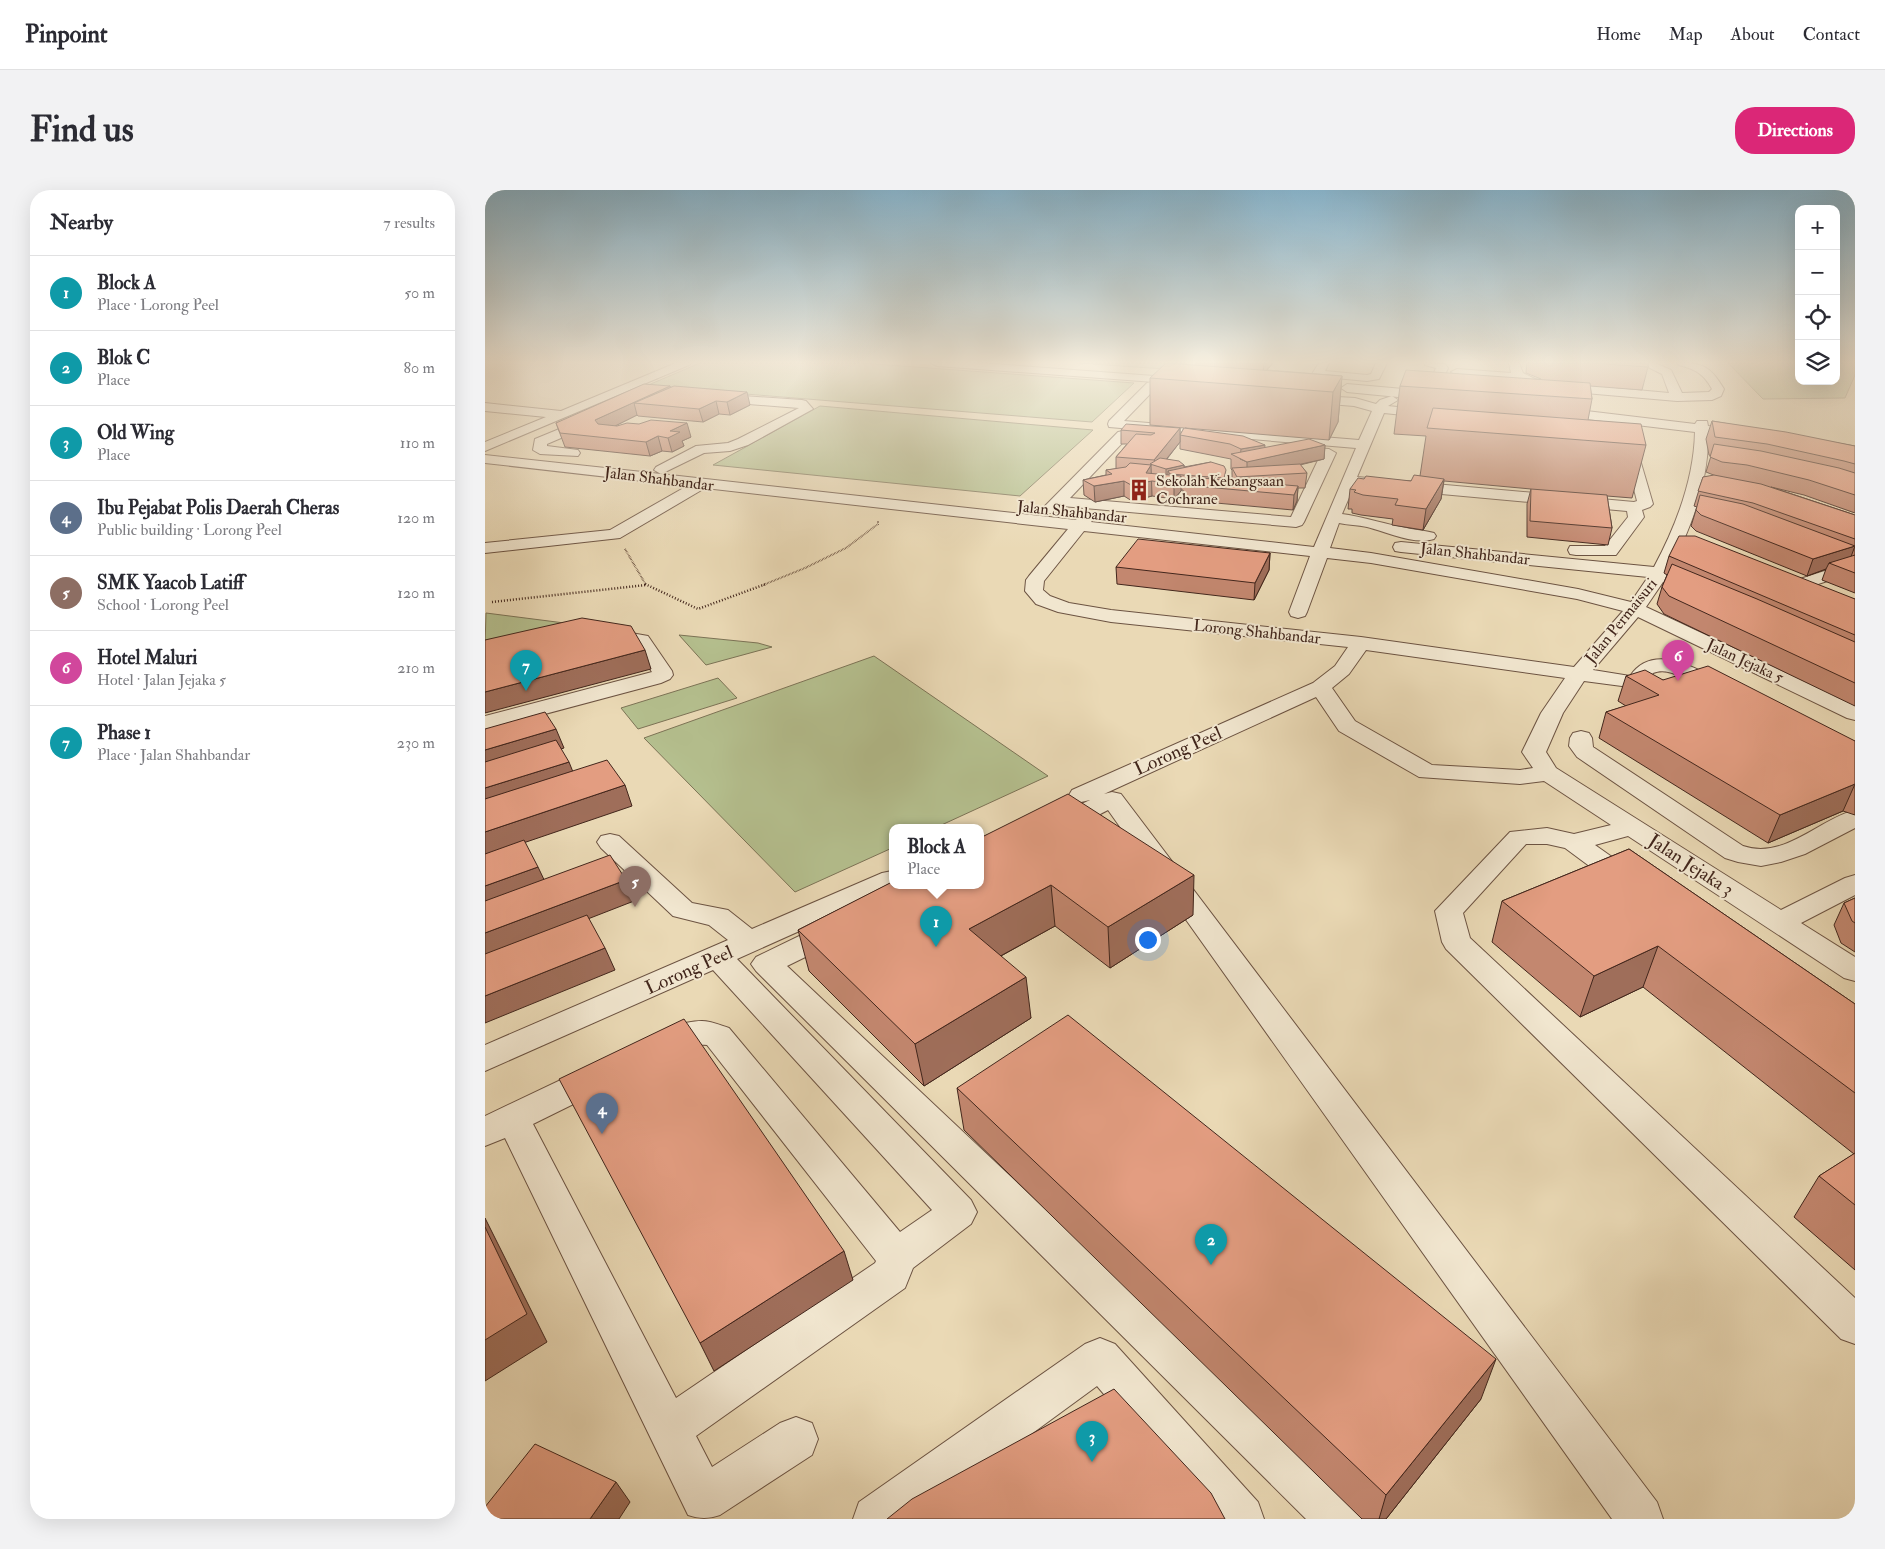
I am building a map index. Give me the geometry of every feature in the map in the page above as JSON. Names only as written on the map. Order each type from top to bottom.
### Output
[{"type":"street","points":[[485,447],[537,425]]},
{"type":"street","points":[[580,425],[540,442],[541,450],[588,455]]},
{"type":"street","points":[[663,465],[701,449],[729,447],[776,425]]},
{"type":"street","points":[[1126,425],[1363,445]]},
{"type":"street","points":[[1298,612],[1322,545],[1372,425]]},
{"type":"street","points":[[1667,425],[1755,438],[1721,430],[1701,430],[1669,425]]},
{"type":"street","points":[[1348,481],[1634,507],[1645,504],[1626,433],[1570,426]]},
{"type":"street","name":"Jalan Permaisuri","points":[[1541,762],[1540,732],[1597,650],[1635,609],[1659,573],[1679,533],[1687,507],[1705,477],[1701,455],[1701,430]]},
{"type":"street","points":[[1123,435],[1329,453],[1296,522],[1053,505],[1123,435]]},
{"type":"street","name":"Jalan Shahbandar","points":[[485,451],[663,465],[1053,505],[1083,520]]},
{"type":"street","points":[[1701,455],[1719,458]]},
{"type":"street","name":"Jalan Shahbandar","points":[[485,459],[891,506],[1083,520],[1322,545],[1659,573],[1713,597]]},
{"type":"street","points":[[485,548],[614,535],[701,484]]},
{"type":"street","points":[[1333,518],[1367,522],[1411,534],[1601,552],[1610,551],[1636,517],[1634,507]]},
{"type":"street","points":[[1687,507],[1705,510]]},
{"type":"street","name":"Lorong Shahbandar","points":[[1083,520],[1035,580],[1034,590],[1043,600],[1065,608],[1111,616],[1361,643],[1579,674]]},
{"type":"street","points":[[1679,533],[1697,540]]},
{"type":"street","name":"Jalan Shahbandar","points":[[1322,545],[1371,558],[1578,594],[1635,609]]},
{"type":"street","points":[[1838,554],[1855,560]]},
{"type":"street","points":[[1806,583],[1855,566]]},
{"type":"street","points":[[1788,576],[1830,593]]},
{"type":"street","name":"Jalan Jejaka 5","points":[[1635,609],[1855,713]]},
{"type":"street","points":[[485,723],[654,679],[663,675],[641,640],[581,631]]},
{"type":"street","name":"Lorong Peel","points":[[1361,643],[1342,670],[1321,687],[1037,824],[1112,799],[1640,1519]]},
{"type":"street","points":[[1321,687],[1347,726],[1427,772],[1520,777],[1541,762]]},
{"type":"street","points":[[485,742],[552,723]]},
{"type":"street","points":[[1581,738],[1580,746],[1585,752],[1734,852],[1747,856],[1760,858],[1782,854],[1855,818]]},
{"type":"street","name":"Jalan Jejaka 3","points":[[1541,762],[1633,827],[1855,971]]},
{"type":"street","points":[[1574,842],[1633,827]]},
{"type":"street","points":[[1654,900],[1574,842],[1547,836],[1519,837],[1449,910],[1456,942],[1855,1325]]},
{"type":"street","points":[[609,842],[683,910],[718,917],[751,943]]},
{"type":"street","points":[[1780,922],[1855,884]]},
{"type":"street","name":"Lorong Peel","points":[[485,1059],[751,943],[852,910],[898,889]]},
{"type":"street","points":[[852,910],[766,964],[1339,1519]]},
{"type":"street","points":[[669,1428],[891,1275],[897,1257],[958,1212],[718,957]]},
{"type":"street","points":[[796,1439],[704,1499],[669,1428],[499,1125],[689,1033],[711,1033],[718,1036],[897,1257]]},
{"type":"street","points":[[876,1519],[1100,1358],[1241,1519]]},
{"type":"lane","points":[[1579,674],[1637,682],[1647,669],[1655,666],[1669,666],[1680,669],[1732,696]]},
{"type":"path","points":[[491,602],[646,585],[698,609],[772,582],[846,548],[878,524],[879,518],[891,506]]},
{"type":"path","points":[[614,535],[626,550],[646,585]]},
{"type":"green space","points":[[786,425],[1036,425],[1093,430],[1020,496],[713,465]]},
{"type":"green space","points":[[486,613],[580,625],[485,646]]},
{"type":"green space","points":[[679,635],[758,643],[772,647],[706,665]]},
{"type":"green space","points":[[874,656],[1048,776],[944,824],[889,824],[889,849],[795,892],[644,738]]},
{"type":"green space","points":[[718,678],[737,698],[638,729],[621,708]]},
{"type":"building","points":[[557,425],[683,425],[670,431],[680,432],[668,438],[658,436],[646,442],[560,433]]},
{"type":"building","points":[[1125,425],[1180,428],[1154,460],[1116,457],[1136,434],[1151,435],[1155,433],[1121,430]]},
{"type":"building","points":[[1428,425],[1641,425],[1646,445],[1427,428]]},
{"type":"building","points":[[1713,425],[1739,425],[1786,432],[1855,446],[1855,464],[1767,444],[1715,437]]},
{"type":"building","points":[[1184,428],[1243,436],[1265,445],[1241,449],[1230,444],[1180,435]]},
{"type":"building","points":[[1309,439],[1325,445],[1247,462],[1231,454]]},
{"type":"building","points":[[1714,444],[1761,451],[1855,473],[1855,495],[1809,480],[1747,465],[1722,462],[1710,457]]},
{"type":"building","points":[[1160,458],[1179,461],[1184,465],[1166,469],[1150,464]]},
{"type":"building","points":[[1211,462],[1224,466],[1226,470],[1224,478],[1170,474],[1168,471]]},
{"type":"building","points":[[1130,463],[1151,465],[1146,473],[1181,476],[1174,484],[1152,481],[1131,485],[1124,481],[1094,486],[1083,480],[1112,474],[1106,470],[1126,467]]},
{"type":"building","points":[[1300,464],[1307,473],[1237,477],[1232,468]]},
{"type":"building","points":[[1414,475],[1444,479],[1426,509],[1395,505],[1398,499],[1363,495],[1354,492],[1356,490],[1350,489],[1358,478],[1364,479],[1366,476],[1411,481]]},
{"type":"building","points":[[1714,475],[1761,484],[1855,515],[1855,539],[1753,503],[1698,491],[1703,477]]},
{"type":"building","points":[[1189,477],[1298,486],[1294,495],[1183,485]]},
{"type":"building","points":[[1531,489],[1607,495],[1612,528],[1530,521]]},
{"type":"building","points":[[1700,495],[1743,504],[1855,546],[1813,559],[1701,515],[1696,510]]},
{"type":"building","points":[[1679,536],[1695,536],[1855,599],[1855,635],[1669,556]]},
{"type":"building","points":[[1138,539],[1270,553],[1255,583],[1116,567]]},
{"type":"building","points":[[1855,555],[1855,573],[1829,563]]},
{"type":"building","points":[[1672,564],[1855,642],[1855,683],[1669,596],[1662,587]]},
{"type":"building","points":[[582,618],[631,626],[645,650],[485,692],[485,640]]},
{"type":"building","points":[[1708,666],[1855,741],[1855,784],[1780,815],[1606,712],[1659,695],[1626,676],[1645,670],[1663,680]]},
{"type":"building","points":[[545,712],[556,729],[485,750],[485,729]]},
{"type":"building","points":[[556,740],[569,762],[485,788],[485,762]]},
{"type":"building","points":[[607,760],[625,785],[485,832],[485,799]]},
{"type":"building","points":[[1068,794],[1194,875],[1108,927],[1051,885],[969,929],[1026,977],[915,1044],[798,930],[889,884],[889,889],[984,889],[984,836]]},
{"type":"building","points":[[524,840],[538,867],[485,886],[485,854]]},
{"type":"building","points":[[1629,849],[1855,1004],[1855,1093],[1658,946],[1594,976],[1502,901]]},
{"type":"building","points":[[610,855],[626,880],[485,933],[485,901]]},
{"type":"building","points":[[1855,898],[1855,923],[1852,921],[1844,903]]},
{"type":"building","points":[[587,915],[605,948],[485,996],[485,954]]},
{"type":"building","points":[[1068,1015],[1496,1359],[1386,1495],[957,1088]]},
{"type":"building","points":[[684,1019],[844,1251],[700,1343],[559,1079]]},
{"type":"building","points":[[1855,1153],[1855,1205],[1819,1176]]},
{"type":"building","points":[[485,1227],[527,1314],[485,1340]]},
{"type":"building","points":[[1114,1389],[1211,1493],[1225,1519],[887,1519],[912,1499]]},
{"type":"building","points":[[535,1444],[616,1482],[590,1519],[485,1519],[485,1507]]},
{"type":"place","name":"Sekolah Kebangsaan Cochrane","points":[[1139,490]]},
{"type":"place","name":"Hotel Maluri","points":[[1678,681]]},
{"type":"place","name":"Phase 1","points":[[526,691]]},
{"type":"place","name":"SMK Yaacob Latiff","points":[[635,907]]},
{"type":"place","name":"Block A","points":[[936,947]]},
{"type":"place","name":"Ibu Pejabat Polis Daerah Cheras","points":[[602,1134]]},
{"type":"place","name":"Blok C","points":[[1211,1265]]},
{"type":"place","name":"Old Wing","points":[[1092,1462]]}]
